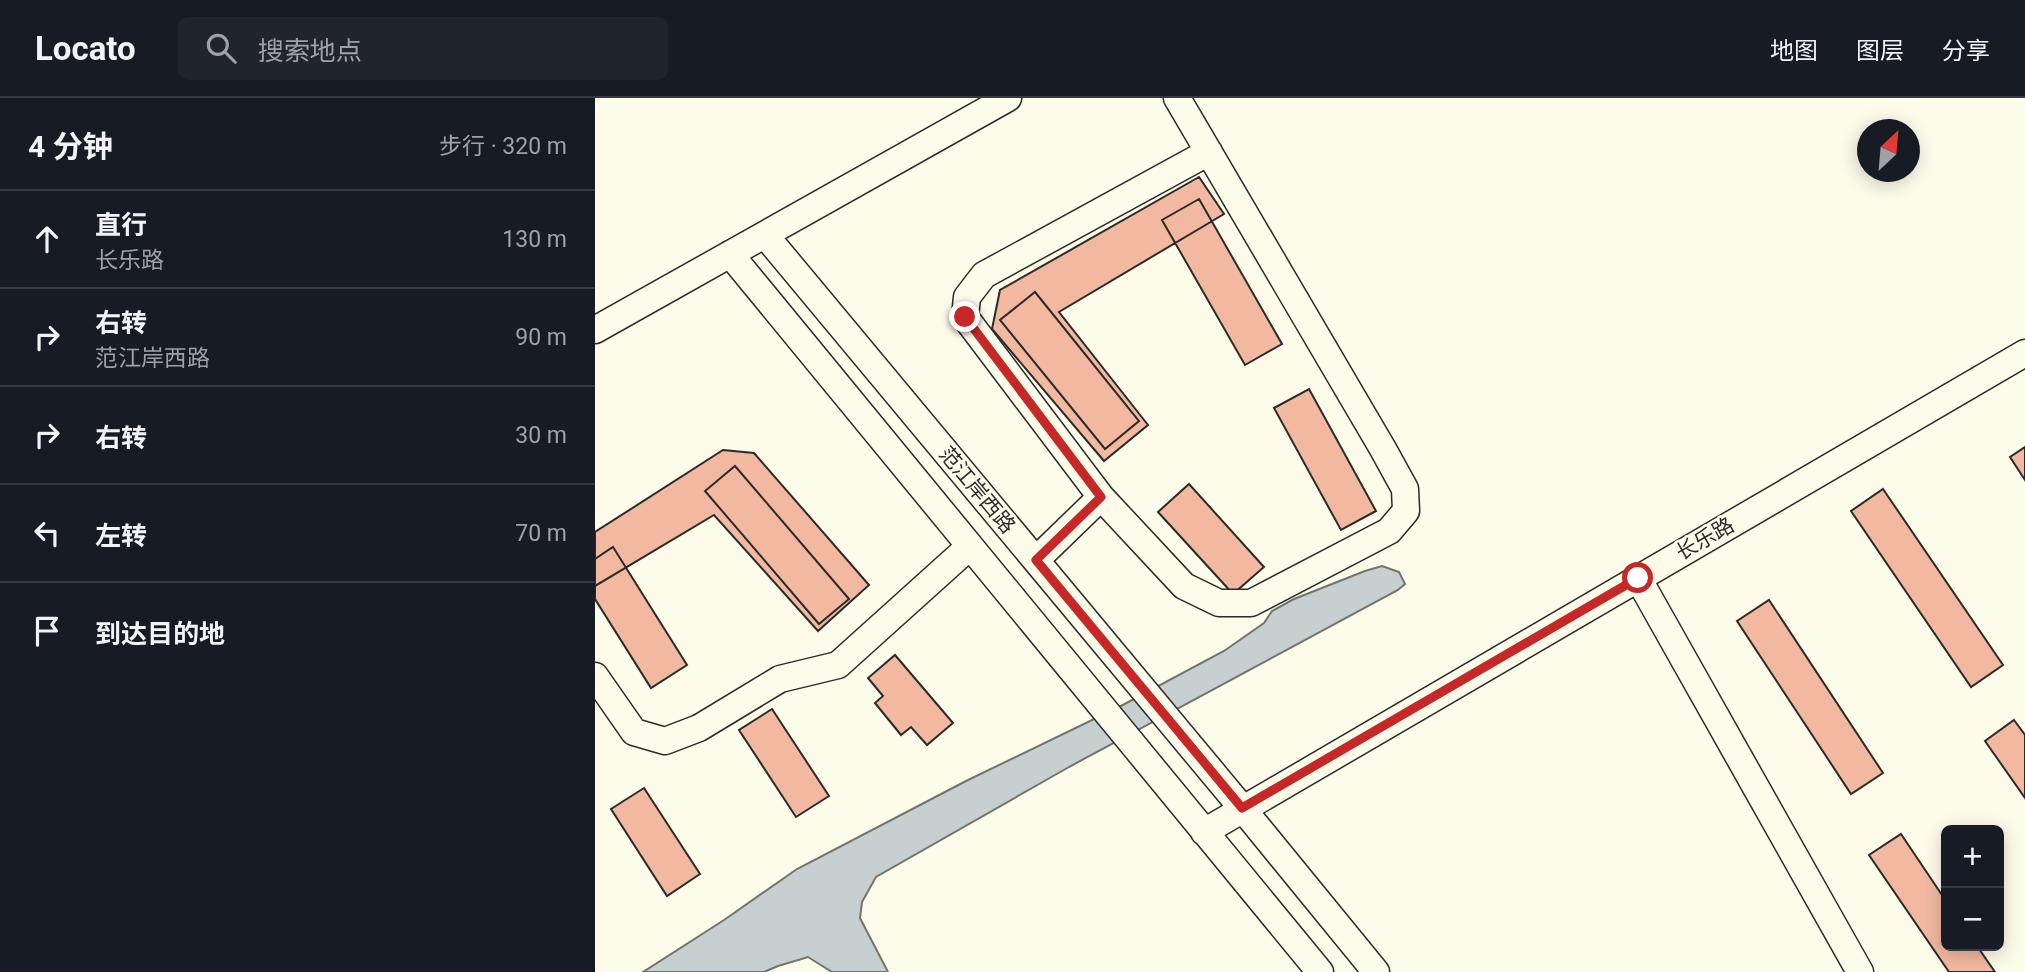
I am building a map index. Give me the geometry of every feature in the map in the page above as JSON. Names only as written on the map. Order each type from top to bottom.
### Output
[{"type":"street","points":[[595,330],[1008,98]]},
{"type":"street","points":[[1177,98],[1209,152],[1405,489],[1406,511],[1389,531],[1251,603],[1219,603],[1184,586],[1101,497],[965,317],[967,297],[984,275],[1209,152]]},
{"type":"street","name":"范江岸西路","points":[[765,235],[1376,972]]},
{"type":"street","name":"范江岸西路","points":[[730,254],[1320,972]]},
{"type":"street","name":"长乐路","points":[[1204,832],[2025,353]]},
{"type":"street","points":[[1036,560],[1101,497]]},
{"type":"street","points":[[595,676],[634,732],[665,741],[699,728],[780,679],[838,665],[969,547]]},
{"type":"street","points":[[1638,578],[1860,972]]},
{"type":"shaded area","points":[[1382,566],[1399,572],[1405,584],[1069,767],[876,877],[862,902],[860,918],[888,972],[832,972],[808,957],[764,972],[643,972],[797,869],[968,780],[1119,707],[1224,651],[1264,623],[1272,611],[1294,599]]},
{"type":"building","points":[[1199,177],[1224,214],[1059,312],[1148,425],[1104,461],[992,329],[1000,290]]},
{"type":"building","points":[[1199,199],[1282,344],[1245,365],[1162,220]]},
{"type":"building","points":[[1035,292],[1139,421],[1105,449],[1000,320]]},
{"type":"building","points":[[1309,389],[1376,511],[1341,530],[1274,408]]},
{"type":"building","points":[[2025,447],[2025,480],[2010,457]]},
{"type":"building","points":[[723,450],[754,453],[869,585],[818,631],[714,515],[595,586],[595,532]]},
{"type":"building","points":[[735,466],[849,599],[819,624],[705,491]]},
{"type":"building","points":[[1189,484],[1264,567],[1233,594],[1158,512]]},
{"type":"building","points":[[1883,489],[2003,665],[1971,687],[1851,511]]},
{"type":"building","points":[[613,547],[687,665],[651,688],[595,599],[595,559]]},
{"type":"building","points":[[1769,600],[1883,773],[1851,794],[1737,621]]},
{"type":"building","points":[[895,655],[953,723],[927,745],[911,727],[901,735],[875,703],[883,696],[868,678]]},
{"type":"building","points":[[772,709],[829,796],[796,817],[739,730]]},
{"type":"building","points":[[2014,720],[2025,735],[2025,798],[1985,741]]},
{"type":"building","points":[[644,788],[700,874],[667,896],[611,809]]},
{"type":"building","points":[[1901,834],[1941,894],[1941,951],[1980,951],[1995,972],[1949,972],[1869,855]]},
{"type":"route","points":[[965,317],[1101,497],[1036,560],[1242,808],[1638,578]]}]
